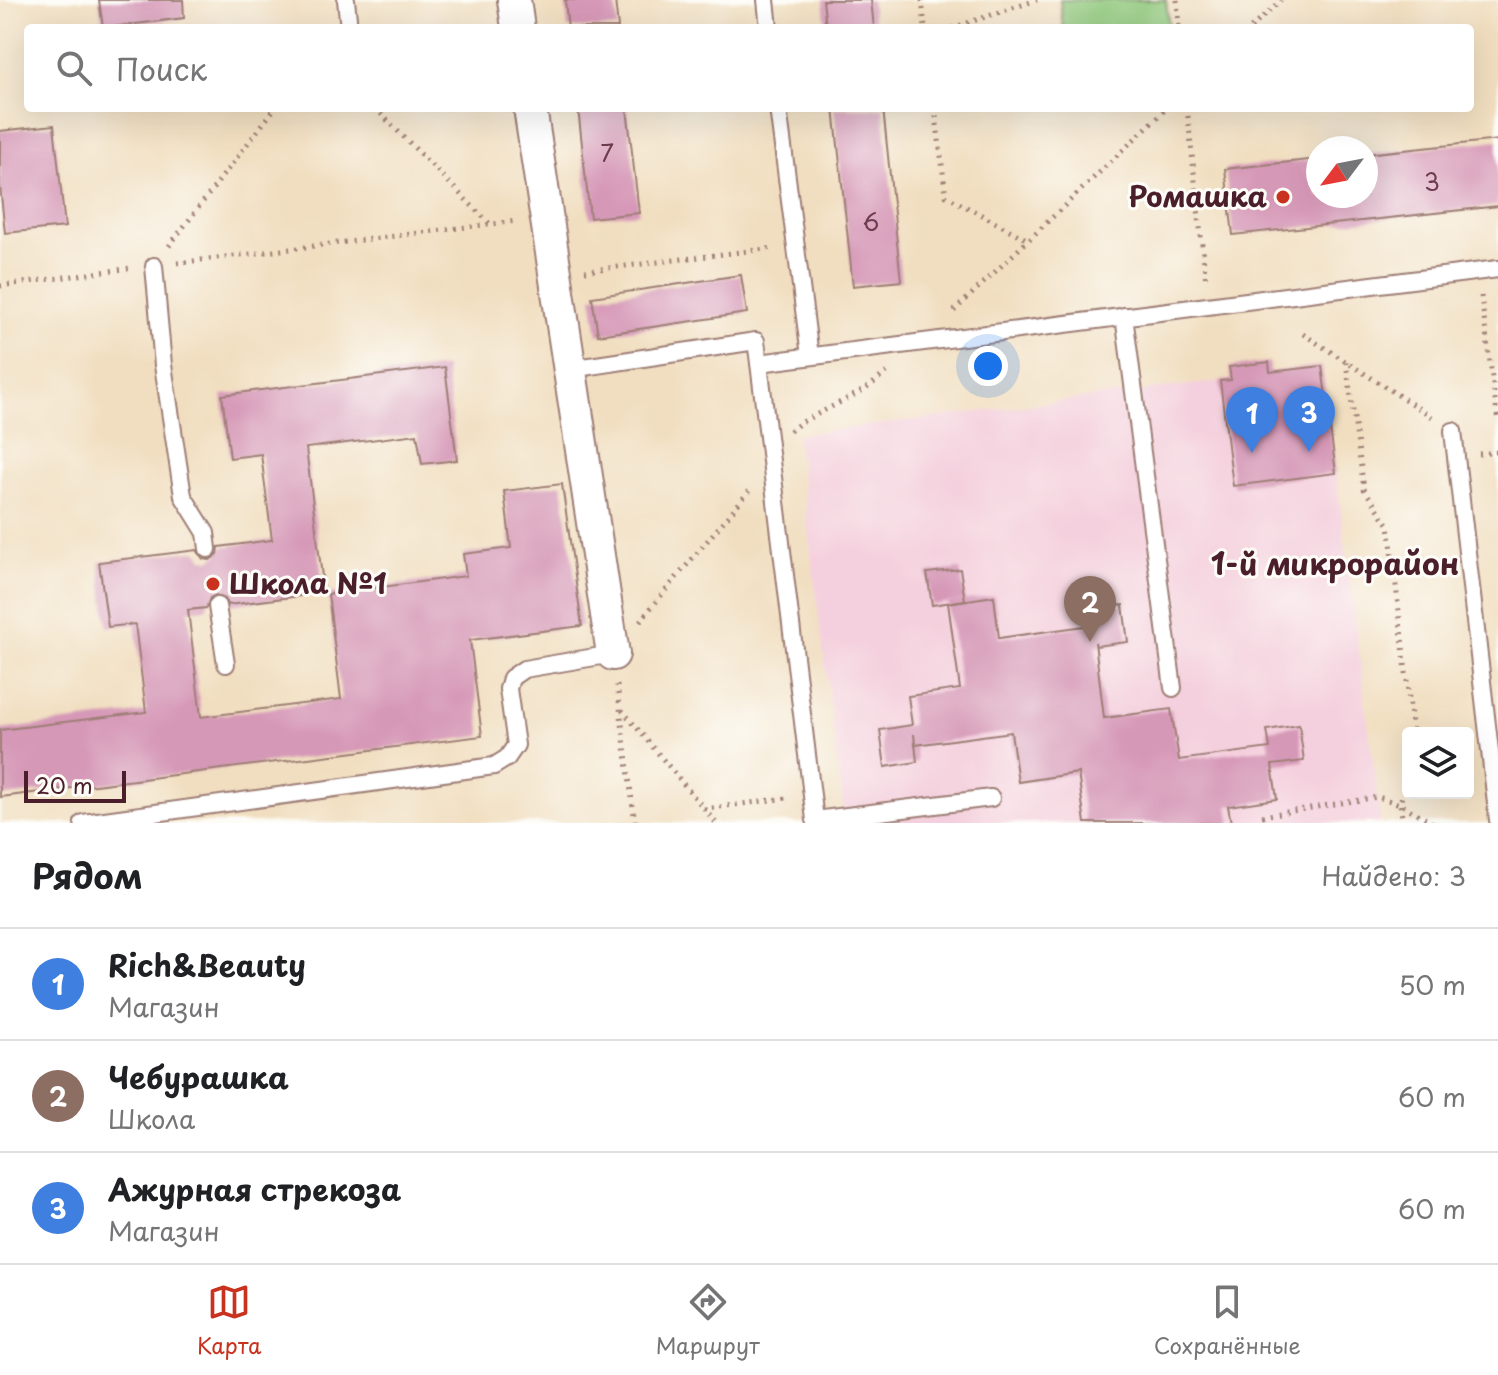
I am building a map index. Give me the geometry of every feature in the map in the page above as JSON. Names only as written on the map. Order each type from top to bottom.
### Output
[{"type":"street","points":[[514,0],[517,24]]},
{"type":"street","points":[[531,112],[613,654]]},
{"type":"lane","points":[[346,0],[349,24]]},
{"type":"lane","points":[[766,0],[769,24]]},
{"type":"lane","points":[[778,112],[810,356]]},
{"type":"lane","points":[[154,266],[163,365],[183,496],[206,533],[208,549]]},
{"type":"lane","points":[[759,363],[1498,269]]},
{"type":"lane","points":[[1124,316],[1173,688]]},
{"type":"lane","points":[[570,369],[756,341],[815,820],[991,798]]},
{"type":"lane","points":[[1453,431],[1498,820]]},
{"type":"lane","points":[[217,606],[226,664]]},
{"type":"lane","points":[[83,823],[494,766],[507,758],[516,745],[508,689],[511,678],[524,669],[613,654]]},
{"type":"path","points":[[922,0],[925,24]]},
{"type":"path","points":[[964,24],[1037,0]]},
{"type":"path","points":[[1177,0],[1179,24]]},
{"type":"path","points":[[1255,24],[1281,0]]},
{"type":"path","points":[[154,266],[272,112]]},
{"type":"path","points":[[379,112],[490,224]]},
{"type":"path","points":[[936,112],[946,196],[1030,241]]},
{"type":"path","points":[[635,823],[613,654],[771,465],[780,439],[800,423],[866,389],[920,343],[1163,112]]},
{"type":"path","points":[[1187,112],[1208,306]]},
{"type":"path","points":[[0,286],[545,216]]},
{"type":"path","points":[[556,274],[794,246]]},
{"type":"path","points":[[1477,272],[1498,422]]},
{"type":"path","points":[[1303,334],[1453,431]]},
{"type":"path","points":[[1346,362],[1364,489],[1389,525],[1412,727]]},
{"type":"path","points":[[620,709],[716,823]]},
{"type":"path","points":[[704,809],[812,794]]},
{"type":"path","points":[[1402,796],[1403,823]]},
{"type":"path","points":[[1262,816],[1378,797],[1400,804],[1433,823]]},
{"type":"shaded area","points":[[1220,381],[1233,486],[1336,473],[1381,823],[845,823],[796,435]]},
{"type":"green space","points":[[1060,0],[1166,0],[1169,24],[1063,24]]},
{"type":"building","points":[[99,0],[183,0],[184,18],[135,24],[102,24]]},
{"type":"building","points":[[565,0],[615,0],[618,24],[568,24]]},
{"type":"building","points":[[823,0],[871,0],[874,24],[826,24]]},
{"type":"building","points":[[578,112],[627,112],[639,213],[590,218]]},
{"type":"building","points":[[834,112],[883,112],[901,281],[853,286]]},
{"type":"building","points":[[54,125],[65,227],[5,233],[0,185],[0,131]]},
{"type":"building","points":[[1498,140],[1498,206],[1233,235],[1225,169],[1306,160],[1306,208],[1378,208],[1378,153]]},
{"type":"building","points":[[741,275],[747,313],[598,335],[592,297]]},
{"type":"building","points":[[1269,362],[1270,372],[1322,366],[1336,473],[1233,486],[1220,381],[1231,380],[1229,367]]},
{"type":"building","name":"Школа №1","points":[[445,367],[457,460],[422,464],[417,434],[306,448],[324,593],[228,605],[225,599],[216,595],[210,598],[206,608],[188,610],[201,717],[341,699],[328,594],[466,576],[463,554],[511,548],[504,491],[562,484],[582,626],[470,640],[482,736],[0,797],[0,730],[146,712],[135,624],[108,627],[99,562],[197,550],[203,559],[210,560],[218,554],[219,547],[272,540],[261,454],[230,458],[222,395]]},
{"type":"building","points":[[960,569],[965,600],[932,605],[927,573]]},
{"type":"building","points":[[994,596],[999,638],[1092,625],[1090,609],[1123,605],[1128,642],[1096,646],[1095,642],[1104,718],[1171,709],[1179,760],[1270,748],[1267,730],[1299,725],[1304,761],[1272,765],[1277,799],[1228,806],[1231,823],[1085,823],[1078,773],[1018,782],[1011,732],[915,745],[917,762],[885,767],[880,730],[912,725],[908,696],[960,689],[948,603]]},
{"type":"place","name":"Ромашка","points":[[1283,197]]},
{"type":"place","name":"Ажурная стрекоза","points":[[1309,452]]},
{"type":"place","name":"Rich&Beauty","points":[[1252,453]]},
{"type":"place","name":"Школа №1","points":[[213,584]]},
{"type":"place","name":"Чебурашка","points":[[1090,642]]},
{"type":"district","name":"1-й микрорайон","points":[[1335,565]]}]
